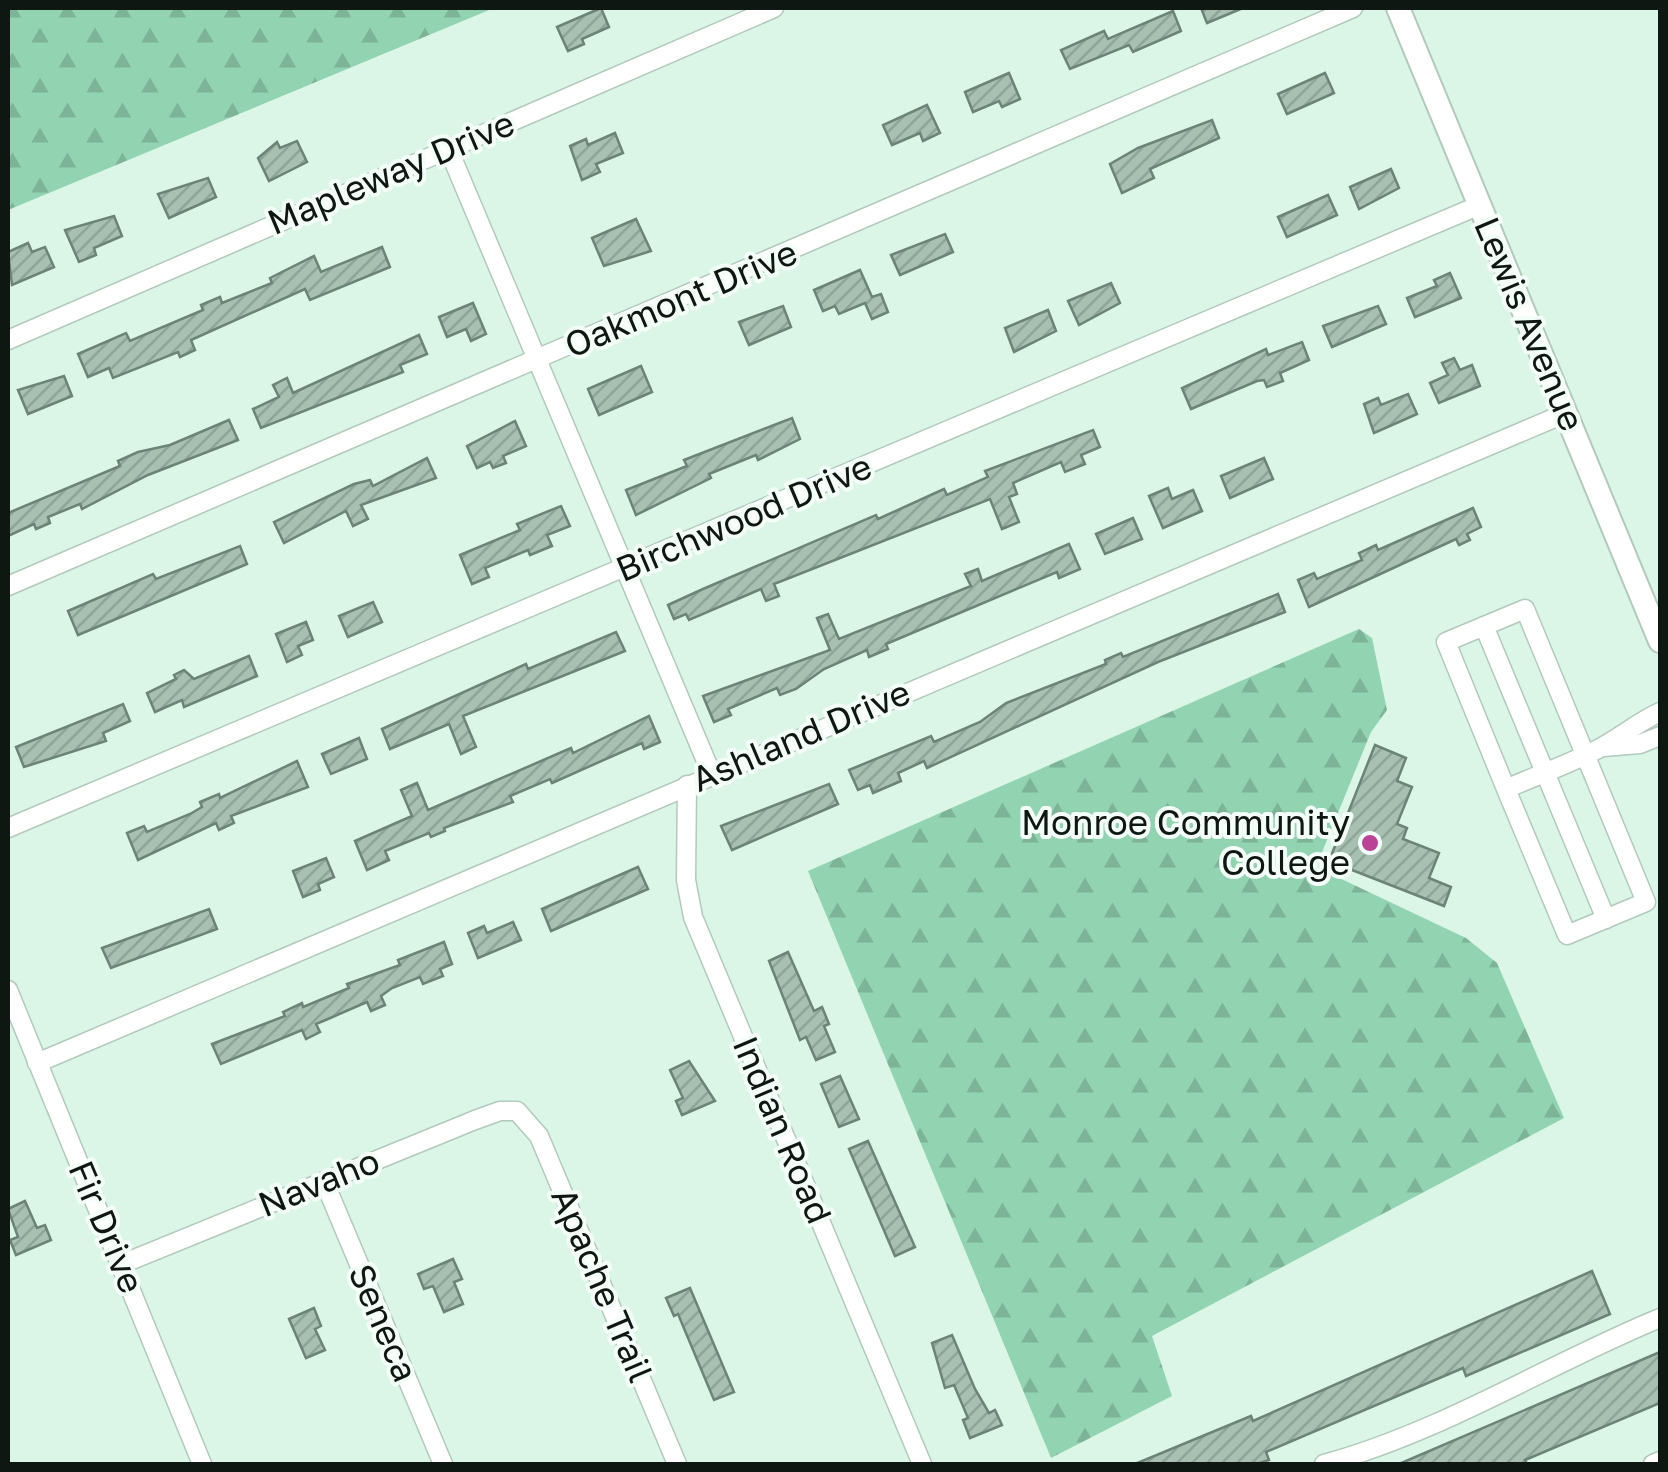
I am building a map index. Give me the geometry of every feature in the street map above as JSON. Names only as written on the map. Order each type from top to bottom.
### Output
[{"type":"main road","name":"Lewis Avenue","points":[[1398,8],[1660,641]]},
{"type":"street","name":"Mapleway Drive","points":[[8,340],[774,8]]},
{"type":"street","name":"Oakmont Drive","points":[[8,586],[1353,8]]},
{"type":"street","points":[[448,148],[712,775]]},
{"type":"street","name":"Birchwood Drive","points":[[8,828],[1480,205]]},
{"type":"street","name":"Ashland Drive","points":[[37,1063],[1566,412]]},
{"type":"street","points":[[1525,610],[1646,902],[1567,935],[1446,642],[1484,626],[1525,610]]},
{"type":"street","points":[[1484,626],[1606,919]]},
{"type":"street","points":[[1506,789],[1602,747],[1634,724],[1660,712]]},
{"type":"street","points":[[1602,747],[1640,744],[1660,736]]},
{"type":"street","name":"Indian Road","points":[[687,785],[686,880],[693,916],[922,1464]]},
{"type":"street","name":"Fir Drive","points":[[8,990],[202,1464]]},
{"type":"street","name":"Navaho","points":[[122,1264],[475,1120],[500,1111],[517,1112]]},
{"type":"street","name":"Apache Trail","points":[[517,1112],[540,1136],[677,1464]]},
{"type":"street","name":"Seneca","points":[[324,1181],[443,1464]]},
{"type":"street","points":[[1324,1464],[1430,1425],[1573,1354],[1660,1318]]},
{"type":"street","points":[[1652,1464],[1660,1461]]},
{"type":"green space","points":[[8,8],[494,8],[8,210]]},
{"type":"green space","points":[[1359,629],[1372,638],[1387,710],[1371,732],[1316,867],[1466,938],[1497,963],[1564,1118],[1152,1336],[1172,1396],[1051,1458],[808,871]]},
{"type":"building","points":[[601,8],[609,27],[582,39],[584,44],[568,51],[557,27]]},
{"type":"building","points":[[1201,8],[1243,8],[1207,23]]},
{"type":"building","points":[[1173,11],[1181,31],[1133,52],[1129,45],[1070,69],[1061,50],[1104,31],[1108,39]]},
{"type":"building","points":[[1009,73],[1020,99],[1002,107],[999,101],[973,112],[965,92]]},
{"type":"building","points":[[1325,73],[1334,93],[1287,114],[1278,94]]},
{"type":"building","points":[[927,105],[940,133],[923,141],[920,133],[892,145],[883,125]]},
{"type":"building","points":[[1212,120],[1219,138],[1150,169],[1154,178],[1122,193],[1110,164],[1138,148]]},
{"type":"building","points":[[615,133],[623,153],[596,164],[600,172],[582,180],[570,146],[586,139],[588,145]]},
{"type":"building","points":[[297,141],[307,162],[269,181],[258,158],[277,142],[280,148]]},
{"type":"building","points":[[1391,169],[1399,188],[1359,209],[1350,187]]},
{"type":"building","points":[[208,178],[216,197],[169,218],[158,194]]},
{"type":"building","points":[[1328,195],[1337,215],[1287,237],[1278,217]]},
{"type":"building","points":[[114,216],[122,236],[94,248],[96,255],[79,262],[65,230]]},
{"type":"building","points":[[636,219],[651,251],[604,266],[592,238]]},
{"type":"building","points":[[945,234],[953,252],[900,275],[891,255]]},
{"type":"building","points":[[28,243],[32,252],[45,247],[54,267],[12,285],[8,252]]},
{"type":"building","points":[[382,247],[390,267],[310,300],[305,289],[191,340],[195,350],[180,357],[178,352],[113,378],[109,368],[88,377],[78,354],[126,333],[130,341],[203,310],[201,305],[220,297],[222,303],[272,283],[270,278],[314,256],[321,272]]},
{"type":"building","points":[[860,270],[872,297],[881,294],[888,312],[872,319],[865,303],[839,314],[835,306],[823,311],[814,290]]},
{"type":"building","points":[[1450,273],[1461,298],[1415,317],[1407,298],[1437,286],[1434,280]]},
{"type":"building","points":[[1111,283],[1120,303],[1079,325],[1068,301]]},
{"type":"building","points":[[473,303],[486,334],[471,341],[466,329],[447,337],[439,317]]},
{"type":"building","points":[[783,306],[791,327],[749,345],[739,322]]},
{"type":"building","points":[[1378,306],[1386,324],[1332,347],[1323,326]]},
{"type":"building","points":[[1048,310],[1056,331],[1014,352],[1005,328]]},
{"type":"building","points":[[419,335],[427,354],[400,365],[403,372],[261,428],[253,409],[279,397],[273,385],[287,378],[293,393]]},
{"type":"building","points":[[1302,342],[1309,360],[1280,373],[1283,381],[1267,387],[1264,380],[1257,381],[1191,409],[1182,388],[1266,349],[1268,355]]},
{"type":"building","points":[[1454,358],[1460,370],[1472,365],[1480,386],[1439,403],[1430,383],[1448,375],[1442,363]]},
{"type":"building","points":[[641,366],[652,392],[599,415],[588,389]]},
{"type":"building","points":[[64,376],[72,396],[28,414],[18,390]]},
{"type":"building","points":[[1408,394],[1417,414],[1374,433],[1364,404],[1378,398],[1381,405]]},
{"type":"building","points":[[792,418],[800,439],[758,460],[756,455],[709,474],[711,478],[636,515],[626,490],[687,466],[684,460]]},
{"type":"building","points":[[229,420],[238,440],[148,475],[82,509],[80,504],[48,517],[50,523],[36,529],[34,524],[8,536],[8,513],[120,466],[118,461],[138,452],[170,445]]},
{"type":"building","points":[[515,421],[526,446],[503,456],[506,463],[493,468],[490,462],[477,468],[467,446]]},
{"type":"building","points":[[1093,430],[1100,447],[1081,455],[1085,464],[1065,472],[1061,462],[1013,483],[1017,494],[1009,497],[1019,522],[1002,529],[990,499],[774,584],[779,596],[766,601],[761,589],[689,620],[686,614],[674,619],[668,605],[703,589],[876,515],[878,519],[944,489],[947,495],[988,477],[985,471]]},
{"type":"building","points":[[427,458],[436,478],[361,505],[368,519],[353,526],[346,511],[284,543],[274,522],[354,484],[370,480],[373,486]]},
{"type":"building","points":[[1264,458],[1273,479],[1230,498],[1221,476]]},
{"type":"building","points":[[1168,488],[1172,499],[1193,490],[1202,511],[1163,528],[1149,496]]},
{"type":"building","points":[[561,506],[570,526],[547,535],[552,546],[530,555],[528,550],[485,568],[489,577],[472,584],[460,555],[520,530],[517,524]]},
{"type":"building","points":[[1473,508],[1481,527],[1467,534],[1470,540],[1459,545],[1456,539],[1309,607],[1298,580],[1314,573],[1317,579],[1362,560],[1359,553],[1376,545],[1378,550]]},
{"type":"building","points":[[1133,518],[1142,539],[1105,554],[1096,534]]},
{"type":"building","points":[[1069,544],[1080,569],[1059,578],[1057,572],[886,644],[888,649],[869,657],[867,650],[824,669],[796,689],[780,695],[777,688],[728,709],[731,715],[714,722],[703,696],[830,650],[817,618],[828,614],[839,639],[971,586],[965,574],[978,569],[982,581]]},
{"type":"building","points":[[240,546],[247,564],[78,635],[68,611],[153,574],[156,579]]},
{"type":"building","points":[[1278,594],[1285,612],[1158,662],[927,768],[924,761],[898,773],[901,781],[873,793],[870,785],[858,790],[849,770],[931,736],[934,742],[980,722],[1006,703],[1106,664],[1105,660],[1121,653],[1123,657]]},
{"type":"building","points":[[373,602],[382,622],[348,637],[339,616]]},
{"type":"building","points":[[306,622],[313,640],[298,646],[302,655],[287,662],[276,634]]},
{"type":"building","points":[[616,632],[625,651],[463,716],[476,747],[461,754],[449,724],[390,749],[382,729],[526,664],[528,669]]},
{"type":"building","points":[[249,656],[257,676],[184,707],[182,700],[155,712],[147,693],[176,679],[174,675],[184,670],[194,679]]},
{"type":"building","points":[[123,704],[130,721],[103,733],[106,741],[24,767],[16,747]]},
{"type":"building","points":[[649,716],[660,742],[644,749],[642,743],[552,783],[550,779],[510,796],[513,802],[444,828],[445,831],[431,837],[429,833],[385,851],[389,860],[367,870],[355,841],[412,816],[401,790],[417,783],[428,810],[571,748],[573,753]]},
{"type":"building","points":[[359,738],[367,759],[331,774],[322,754]]},
{"type":"building","points":[[1375,745],[1406,758],[1397,781],[1412,787],[1397,824],[1407,828],[1403,839],[1439,853],[1429,878],[1451,887],[1444,906],[1329,861]]},
{"type":"building","points":[[297,761],[308,787],[231,816],[234,823],[219,830],[216,823],[138,860],[127,833],[144,826],[147,832],[190,814],[202,807],[200,802],[219,794],[220,798]]},
{"type":"building","points":[[829,784],[838,804],[732,850],[721,826]]},
{"type":"building","points":[[326,858],[334,877],[318,884],[320,890],[303,897],[293,871]]},
{"type":"building","points":[[638,867],[648,889],[551,931],[542,909]]},
{"type":"building","points":[[209,909],[217,929],[111,968],[102,948]]},
{"type":"building","points":[[513,922],[521,940],[478,958],[468,933],[484,926],[487,933]]},
{"type":"building","points":[[444,942],[452,964],[440,969],[443,976],[423,984],[420,977],[392,988],[381,996],[385,1005],[371,1011],[367,1002],[316,1024],[320,1032],[306,1039],[302,1030],[221,1064],[212,1044],[285,1016],[283,1012],[302,1003],[303,1007],[349,988],[347,984],[400,965],[398,960]]},
{"type":"building","points":[[788,952],[814,1011],[822,1007],[829,1024],[824,1026],[835,1052],[816,1060],[806,1037],[800,1040],[769,961]]},
{"type":"building","points":[[689,1061],[715,1101],[682,1115],[676,1101],[683,1098],[670,1070]]},
{"type":"building","points":[[840,1076],[859,1119],[839,1127],[821,1084]]},
{"type":"building","points":[[868,1141],[915,1247],[895,1256],[849,1149]]},
{"type":"building","points":[[25,1201],[37,1228],[45,1225],[51,1240],[16,1255],[10,1240],[18,1237],[8,1209]]},
{"type":"building","points":[[453,1259],[462,1279],[454,1282],[463,1304],[444,1312],[433,1286],[424,1289],[418,1274]]},
{"type":"building","points":[[1592,1271],[1610,1314],[1466,1376],[1463,1368],[1266,1452],[1269,1460],[1257,1464],[1135,1464],[1251,1416],[1253,1421]]},
{"type":"building","points":[[690,1288],[734,1392],[714,1400],[678,1314],[674,1316],[666,1298]]},
{"type":"building","points":[[314,1308],[321,1326],[315,1329],[325,1350],[306,1358],[289,1319]]},
{"type":"building","points":[[952,1335],[975,1389],[989,1413],[995,1410],[1002,1425],[970,1438],[963,1420],[968,1418],[954,1385],[945,1388],[932,1343]]},
{"type":"building","points":[[1660,1352],[1660,1403],[1525,1460],[1527,1464],[1399,1464]]},
{"type":"place","name":"Monroe Community College","points":[[1370,843]]}]
